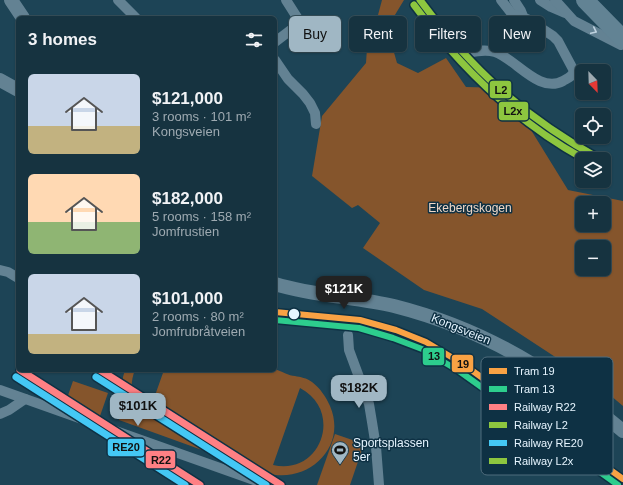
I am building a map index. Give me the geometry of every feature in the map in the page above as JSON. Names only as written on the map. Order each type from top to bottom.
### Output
[{"type":"highway","points":[[586,0],[623,39]]},
{"type":"highway","points":[[599,0],[623,24]]},
{"type":"main road","points":[[11,0],[23,16]]},
{"type":"main road","points":[[0,80],[16,89]]},
{"type":"main road","name":"Kongsveien","points":[[277,285],[292,289],[398,308],[439,320],[468,331],[521,357]]},
{"type":"main road","name":"Kongsveien","points":[[613,423],[623,431]]},
{"type":"street","points":[[118,0],[134,16]]},
{"type":"street","points":[[277,40],[300,22],[286,0]]},
{"type":"street","points":[[501,0],[512,14],[523,16]]},
{"type":"street","points":[[514,0],[523,16]]},
{"type":"street","points":[[540,0],[551,7],[567,13]]},
{"type":"street","points":[[555,0],[580,24],[623,46]]},
{"type":"street","points":[[493,52],[504,57],[537,79],[548,84],[555,85],[570,78],[574,71],[558,41],[545,31]]},
{"type":"street","points":[[458,54],[489,52]]},
{"type":"street","points":[[277,63],[288,79],[310,103],[315,113],[316,124]]},
{"type":"street","points":[[0,270],[8,272],[16,277]]},
{"type":"street","points":[[348,335],[350,350],[368,404],[372,422],[376,447],[379,485]]},
{"type":"street","points":[[0,390],[268,485]]},
{"type":"street","points":[[0,414],[9,410],[25,399]]},
{"type":"green space","name":"Ekebergskogen","points":[[382,0],[404,0],[394,16],[377,16]]},
{"type":"green space","name":"Ekebergskogen","points":[[367,52],[394,52],[397,63],[418,73],[446,58],[466,87],[505,88],[568,190],[598,196],[575,196],[575,232],[611,232],[611,199],[623,201],[623,406],[613,398],[613,357],[555,357],[482,309],[424,290],[363,248],[380,223],[358,205],[352,208],[312,176],[322,116],[366,63]]},
{"type":"green space","points":[[277,370],[306,379],[315,384],[330,406],[334,421],[333,436],[328,449],[320,460],[309,468],[296,474],[281,475],[266,473],[119,420],[125,403],[122,390],[124,372],[134,372],[132,383],[133,396],[138,408],[147,418],[163,372],[277,372]],"holes":[[[300,388],[313,398],[321,411],[323,425],[321,439],[314,452],[304,461],[290,466],[273,465]]]},
{"type":"green space","points":[[73,381],[108,393],[100,416],[65,404]]},
{"type":"green space","name":"Sportsplassen 5er","points":[[335,434],[364,444],[350,485],[317,485]]},
{"type":"tram line","name":"19","points":[[277,312],[360,320],[396,330],[426,342],[463,364],[481,377]]},
{"type":"tram line","name":"13","points":[[277,320],[359,328],[393,338],[422,349],[459,371],[481,387]]},
{"type":"tram line","name":"19","points":[[613,472],[623,479]]},
{"type":"tram line","name":"13","points":[[604,475],[618,485]]},
{"type":"rail line","name":"L2","points":[[420,0],[459,48],[501,90],[523,109],[588,152]]},
{"type":"rail line","name":"L2x","points":[[414,5],[450,50],[490,91],[535,128],[575,154]]},
{"type":"rail line","name":"R22","points":[[23,372],[200,485]]},
{"type":"rail line","name":"R22","points":[[103,372],[281,485]]},
{"type":"rail line","name":"RE20","points":[[16,377],[185,485]]},
{"type":"rail line","name":"RE20","points":[[96,377],[266,485]]},
{"type":"place","name":"Sportsplassen 5er","points":[[340,465]]}]
